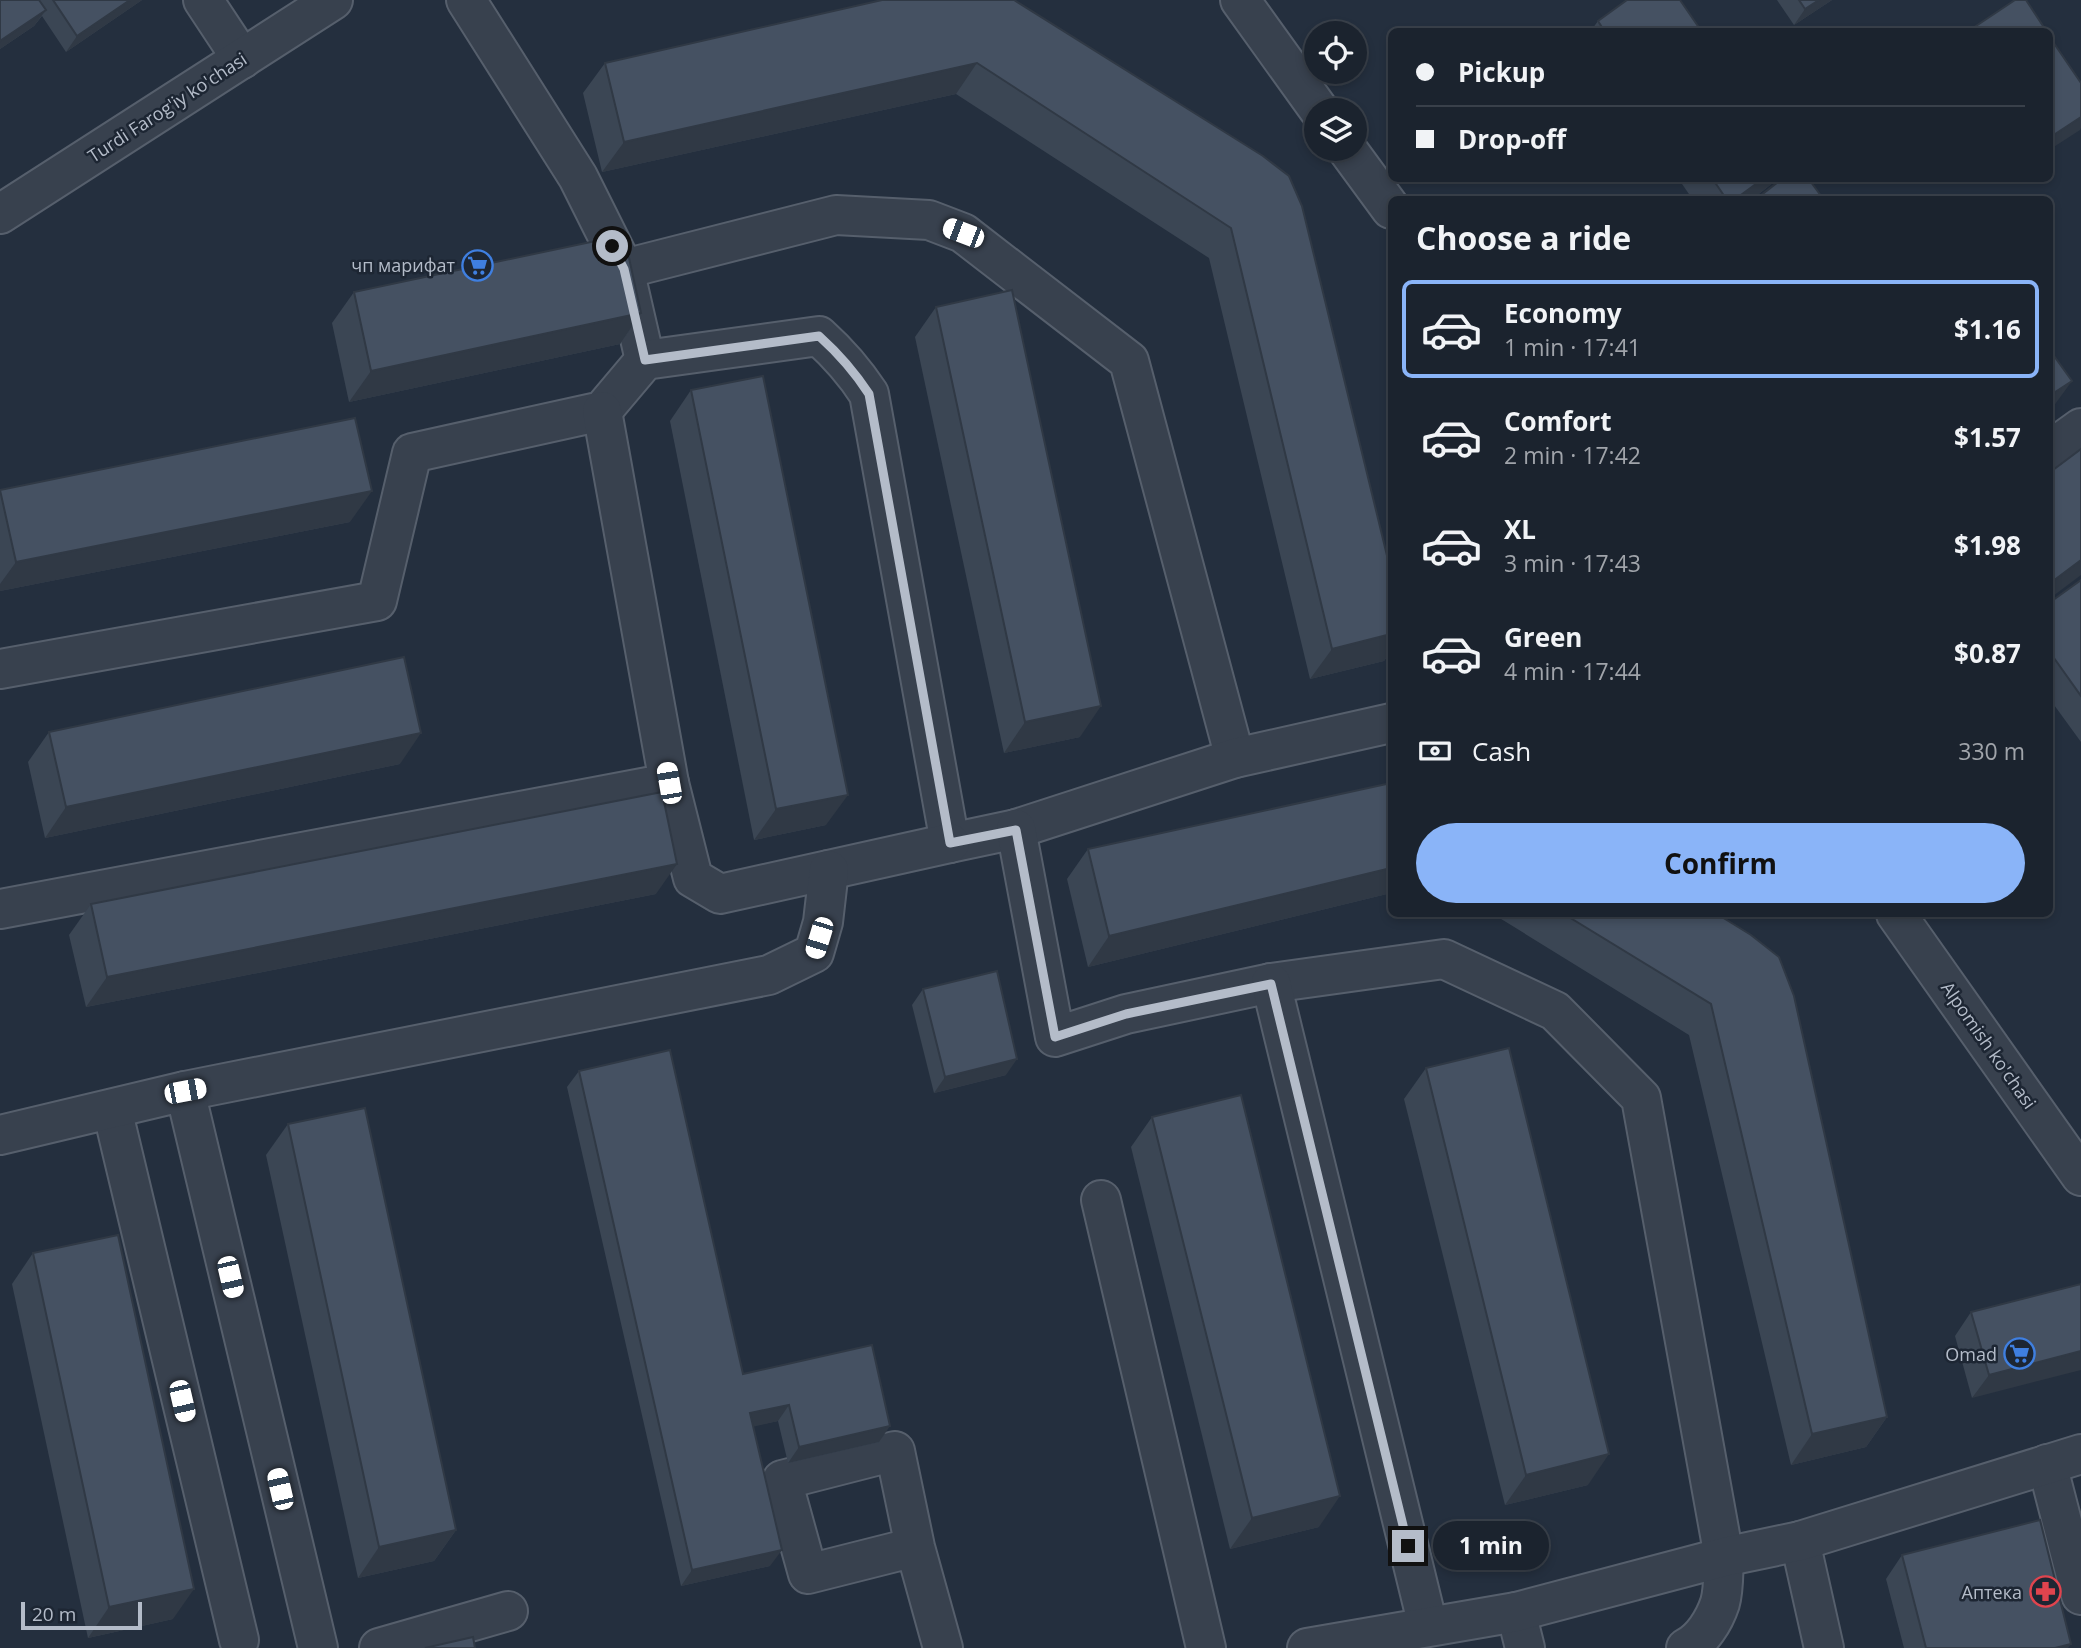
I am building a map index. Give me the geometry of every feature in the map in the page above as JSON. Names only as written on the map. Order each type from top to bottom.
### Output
[{"type":"street","points":[[203,0],[242,59]]},
{"type":"street","name":"Turdi Farog'iy ko'chasi","points":[[0,214],[333,0]]},
{"type":"street","points":[[467,0],[578,177],[624,269],[645,360]]},
{"type":"street","points":[[1242,0],[1311,98]]},
{"type":"street","points":[[1356,161],[1388,205]]},
{"type":"street","points":[[624,269],[836,215],[929,220],[963,233],[1129,361],[1235,758]]},
{"type":"street","points":[[0,669],[377,601],[412,453],[602,411],[645,360],[819,336],[847,363],[869,394],[950,843]]},
{"type":"street","points":[[602,411],[669,783],[694,878],[720,894],[1016,830],[1235,758],[1388,724]]},
{"type":"street","points":[[2053,448],[2081,428]]},
{"type":"street","points":[[0,909],[669,783]]},
{"type":"street","points":[[1016,830],[1055,1037],[1126,1014],[1271,984],[1444,959],[1555,1011],[1641,1098],[1724,1557],[1720,1603],[1697,1642],[1686,1648]]},
{"type":"street","points":[[0,1135],[185,1091],[769,975],[814,953],[823,922],[829,870]]},
{"type":"street","name":"Alpomish ko'chasi","points":[[1898,917],[2081,1176]]},
{"type":"street","points":[[1271,984],[1428,1626]]},
{"type":"street","points":[[185,1091],[318,1648]]},
{"type":"street","points":[[112,1109],[239,1640]]},
{"type":"street","points":[[1101,1200],[1206,1648]]},
{"type":"street","points":[[1307,1648],[1428,1626],[1520,1630],[1724,1557],[1800,1541],[2064,1459],[2081,1595]]},
{"type":"street","points":[[1800,1541],[1824,1648]]},
{"type":"street","points":[[915,1547],[943,1648]]},
{"type":"street","points":[[379,1648],[508,1611]]},
{"type":"building","points":[[0,0],[39,0],[46,10],[0,41]]},
{"type":"building","points":[[53,0],[130,0],[77,36]]},
{"type":"building","points":[[882,0],[1014,0],[1263,156],[1289,176],[1302,206],[1388,560],[1388,635],[1332,649],[1231,228],[977,63],[624,142],[605,63]]},
{"type":"building","points":[[1627,0],[1680,0],[1699,28],[1602,28],[1598,21]]},
{"type":"building","points":[[1799,0],[1819,0],[1805,9]]},
{"type":"building","points":[[2015,0],[2026,0],[2044,28],[1973,28]]},
{"type":"building","points":[[2053,42],[2081,83],[2081,117],[2053,135]]},
{"type":"building","points":[[1715,182],[1759,182],[1739,196],[1724,196]]},
{"type":"building","points":[[1778,182],[1811,182],[1821,196],[1760,196]]},
{"type":"building","points":[[624,235],[641,313],[371,371],[354,292]]},
{"type":"building","points":[[1012,290],[1101,706],[1025,722],[936,307]]},
{"type":"building","points":[[2053,355],[2072,381],[2053,393]]},
{"type":"building","points":[[763,376],[848,795],[776,809],[691,390]]},
{"type":"building","points":[[355,418],[372,491],[16,562],[0,490]]},
{"type":"building","points":[[2081,449],[2081,560],[2053,581],[2053,470]]},
{"type":"building","points":[[2081,580],[2081,696],[2053,657],[2053,600]]},
{"type":"building","points":[[404,657],[421,733],[66,807],[49,732]]},
{"type":"building","points":[[1388,784],[1388,869],[1109,936],[1088,849]]},
{"type":"building","points":[[662,792],[677,864],[107,977],[91,904]]},
{"type":"building","points":[[1569,917],[1722,917],[1779,957],[1794,996],[1887,1417],[1812,1434],[1711,1004]]},
{"type":"building","points":[[997,971],[1017,1059],[945,1077],[923,989]]},
{"type":"building","points":[[1509,1048],[1609,1454],[1526,1475],[1426,1068]]},
{"type":"building","points":[[670,1050],[743,1374],[872,1345],[890,1426],[799,1447],[789,1405],[750,1413],[782,1550],[692,1570],[579,1071]]},
{"type":"building","points":[[1241,1095],[1340,1496],[1252,1518],[1152,1117]]},
{"type":"building","points":[[365,1108],[456,1530],[379,1547],[288,1124]]},
{"type":"building","points":[[118,1235],[194,1589],[109,1607],[33,1253]]},
{"type":"building","points":[[2081,1284],[2081,1351],[1989,1375],[1971,1312]]},
{"type":"building","points":[[2040,1520],[2071,1644],[2055,1648],[1926,1648],[1902,1555]]},
{"type":"building","points":[[473,1637],[475,1648],[425,1648]]},
{"type":"place","name":"чп марифат","points":[[478,265]]},
{"type":"place","name":"Omad","points":[[2020,1354]]},
{"type":"place","name":"Аптека","points":[[2045,1592]]},
{"type":"route","points":[[612,246],[624,269],[645,360],[819,336],[840,354],[869,394],[950,843],[1016,830],[1055,1037],[1126,1014],[1271,984],[1408,1546]]}]
